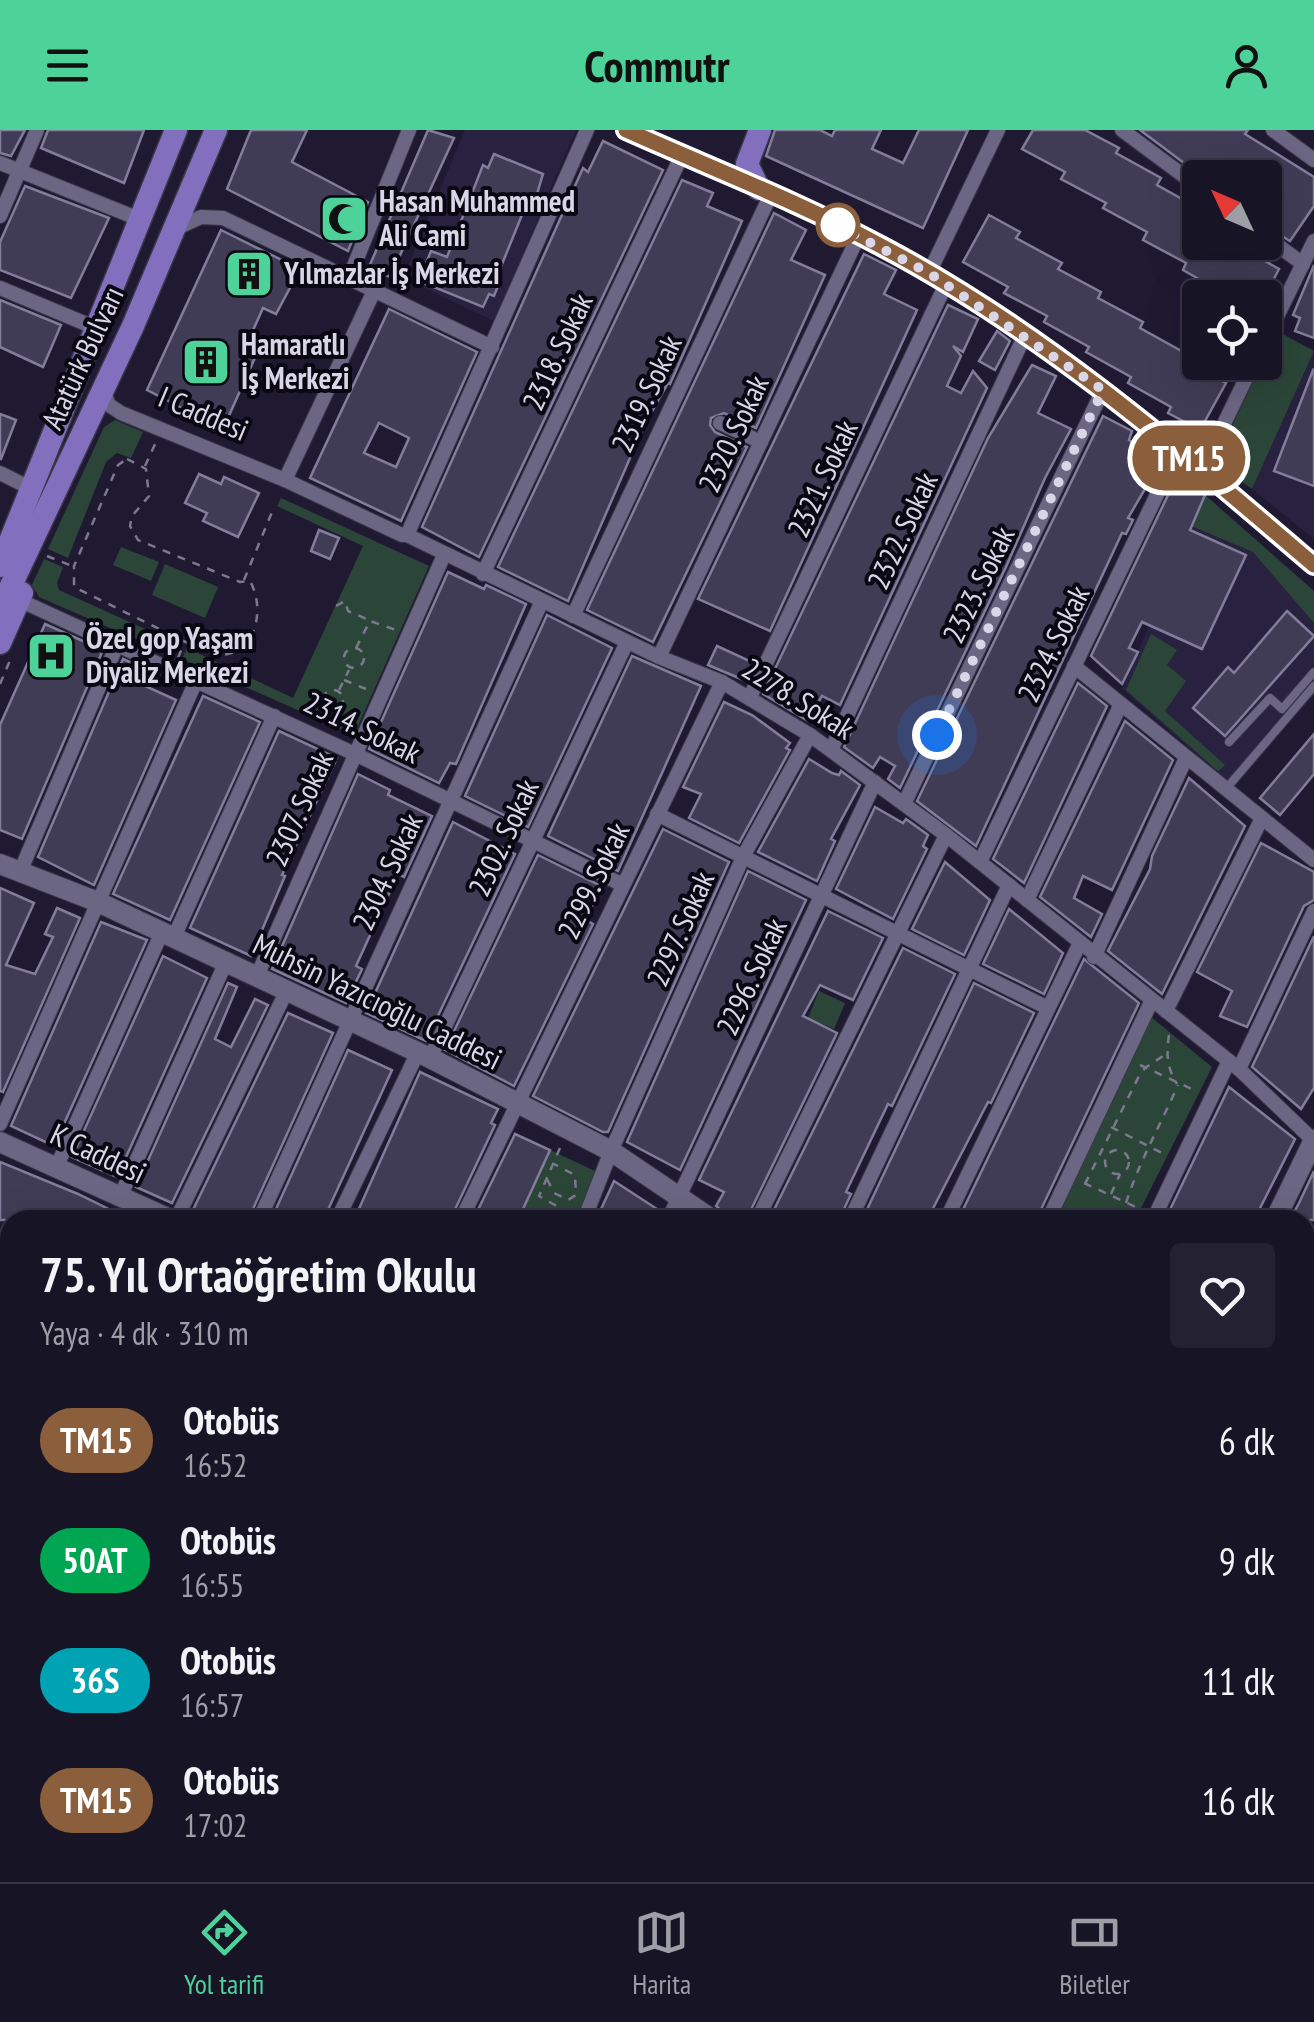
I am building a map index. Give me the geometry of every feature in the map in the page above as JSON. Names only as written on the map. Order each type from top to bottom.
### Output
[{"type":"main road","points":[[164,130],[160,168],[169,186],[184,192],[191,190]]},
{"type":"main road","name":"Atatürk Bulvarı","points":[[0,566],[176,130]]},
{"type":"main road","name":"Atatürk Bulvarı","points":[[10,604],[216,130]]},
{"type":"main road","points":[[626,130],[860,235],[938,279],[1103,390],[1314,565]]},
{"type":"main road","points":[[760,130],[748,164],[765,192]]},
{"type":"main road","points":[[0,643],[10,604],[39,553],[133,326]]},
{"type":"main road","points":[[0,535],[58,398],[96,328]]},
{"type":"main road","name":"Muhsin Yazıcıoğlu Caddesi","points":[[10,868],[98,902],[424,1055],[611,1152],[699,1210]]},
{"type":"main road","points":[[1280,1210],[1314,1140]]},
{"type":"main road","name":"K Caddesi","points":[[0,1142],[151,1210]]},
{"type":"street","points":[[0,216],[37,130]]},
{"type":"street","points":[[349,278],[409,130]]},
{"type":"street","points":[[407,534],[587,130]]},
{"type":"street","name":"2321. Sokak","points":[[750,697],[938,279],[998,130]]},
{"type":"street","points":[[1122,130],[1182,175]]},
{"type":"street","points":[[1272,130],[1314,160]]},
{"type":"street","name":"2318. Sokak","points":[[483,574],[682,155]]},
{"type":"street","points":[[0,163],[138,220]]},
{"type":"street","name":"2319. Sokak","points":[[573,616],[765,192]]},
{"type":"street","points":[[174,229],[201,217],[223,218],[492,347]]},
{"type":"street","name":"2320. Sokak","points":[[659,657],[860,235]]},
{"type":"street","points":[[1282,305],[1314,241]]},
{"type":"street","points":[[1282,249],[1302,264]]},
{"type":"street","points":[[0,288],[96,328]]},
{"type":"street","points":[[285,480],[374,292]]},
{"type":"street","name":"2322. Sokak","points":[[831,750],[1025,335]]},
{"type":"street","points":[[1202,469],[1245,380]]},
{"type":"street","name":"2323. Sokak","points":[[904,804],[1103,390]]},
{"type":"street","name":"I Caddesi","points":[[105,395],[121,413],[285,480]]},
{"type":"street","points":[[720,423],[761,442]]},
{"type":"street","name":"2324. Sokak","points":[[980,862],[1179,450]]},
{"type":"street","points":[[0,474],[22,484]]},
{"type":"street","name":"2278. Sokak","points":[[285,480],[402,536],[407,534],[659,657],[722,682],[810,735],[946,835],[1234,1065],[1314,1140]]},
{"type":"street","name":"2307. Sokak","points":[[257,976],[444,555]]},
{"type":"street","name":"2304. Sokak","points":[[264,1210],[542,602]]},
{"type":"street","name":"2314. Sokak","points":[[10,604],[117,644],[355,754],[623,885]]},
{"type":"street","name":"2302. Sokak","points":[[342,1210],[533,842],[628,642]]},
{"type":"street","points":[[10,868],[117,644]]},
{"type":"street","points":[[1074,666],[1314,860]]},
{"type":"street","points":[[0,1124],[196,681]]},
{"type":"street","name":"2299. Sokak","points":[[466,1210],[722,682]]},
{"type":"street","points":[[1028,900],[1121,704]]},
{"type":"street","points":[[56,1168],[274,716]]},
{"type":"street","name":"2297. Sokak","points":[[588,1210],[744,856],[810,735]]},
{"type":"street","points":[[1094,956],[1186,758]]},
{"type":"street","name":"2296. Sokak","points":[[672,1210],[875,782]]},
{"type":"street","points":[[657,814],[1048,1008]]},
{"type":"street","points":[[1166,1011],[1261,820]]},
{"type":"street","points":[[762,1210],[946,835]]},
{"type":"street","points":[[855,1210],[1009,885]]},
{"type":"street","points":[[1158,1210],[1211,1098],[1234,1065],[1314,912]]},
{"type":"street","points":[[951,1210],[1079,945]]},
{"type":"street","points":[[120,1197],[226,962]]},
{"type":"street","points":[[179,1210],[287,990]]},
{"type":"street","points":[[1053,1210],[1152,1000]]},
{"type":"lane","points":[[1229,742],[1270,698],[1282,709],[1314,672]]},
{"type":"lane","points":[[1225,790],[1314,686]]},
{"type":"path","points":[[144,468],[127,459],[118,465],[74,566],[74,587],[222,658],[240,652],[258,610],[258,595],[250,581],[243,582],[138,540],[130,526],[132,516],[149,496],[144,468],[163,428]]},
{"type":"path","points":[[243,582],[272,512]]},
{"type":"path","points":[[39,553],[74,566]]},
{"type":"path","points":[[336,606],[345,601],[348,612],[408,636]]},
{"type":"path","points":[[356,648],[364,655],[363,662],[350,668],[344,654],[356,648],[370,621]]},
{"type":"path","points":[[339,692],[350,668]]},
{"type":"path","points":[[344,680],[381,695]]},
{"type":"path","points":[[339,692],[343,697],[341,706],[327,708],[323,699],[326,693],[339,692]]},
{"type":"path","points":[[1139,1210],[1085,1184],[1145,1068],[1166,1054],[1178,1086]]},
{"type":"path","points":[[1145,1068],[1211,1098]]},
{"type":"path","points":[[1126,1203],[1140,1159],[1150,1148],[1178,1086]]},
{"type":"path","points":[[1113,1128],[1182,1161]]},
{"type":"path","points":[[564,1210],[540,1198],[568,1131]]},
{"type":"path","points":[[1107,1140],[1112,1151]]},
{"type":"path","points":[[1112,1151],[1123,1151],[1130,1161]]},
{"type":"path","points":[[1112,1151],[1106,1160],[1107,1168],[1120,1173]]},
{"type":"path","points":[[1130,1161],[1140,1159]]},
{"type":"path","points":[[1110,1196],[1130,1161]]},
{"type":"path","points":[[546,1178],[560,1198],[568,1200],[576,1195],[576,1175],[553,1164]]},
{"type":"shaded area","points":[[465,130],[576,130],[494,321],[403,278]]},
{"type":"shaded area","points":[[1314,351],[1314,539],[1252,489]]},
{"type":"shaded area","points":[[1205,495],[1314,591],[1314,681],[1227,781],[1122,689]]},
{"type":"green space","points":[[1282,334],[1314,351],[1252,489],[1215,462],[1254,380],[1282,380]]},
{"type":"green space","points":[[115,420],[143,432],[131,458],[117,453],[106,462],[68,558],[48,549],[104,427]]},
{"type":"green space","points":[[1205,495],[1314,591],[1314,623],[1253,552],[1191,526]]},
{"type":"green space","points":[[281,498],[429,566],[354,735],[182,659],[187,648],[293,698],[363,546],[277,506]]},
{"type":"green space","points":[[121,547],[159,562],[151,581],[113,565]]},
{"type":"green space","points":[[44,559],[63,567],[57,583],[59,590],[167,639],[163,651],[39,597],[32,585]]},
{"type":"green space","points":[[165,564],[218,587],[205,618],[152,595]]},
{"type":"green space","points":[[1151,634],[1177,650],[1167,665],[1186,681],[1165,711],[1225,765],[1218,771],[1126,690]]},
{"type":"green space","points":[[819,991],[845,1003],[834,1029],[808,1018]]},
{"type":"green space","points":[[1151,1017],[1212,1067],[1140,1210],[1060,1210]]},
{"type":"green space","points":[[550,1150],[597,1172],[580,1210],[523,1210]]},
{"type":"building","points":[[0,130],[25,130],[11,156],[0,153]]},
{"type":"building","points":[[48,130],[144,130],[124,183],[41,148]]},
{"type":"building","points":[[251,130],[307,130],[292,162],[368,202],[348,251],[227,189]]},
{"type":"building","points":[[428,130],[454,138],[390,277],[369,267]]},
{"type":"building","points":[[775,130],[820,130],[832,136],[835,130],[881,130],[872,149],[903,163],[919,130],[968,130],[923,228],[766,156]]},
{"type":"building","points":[[1033,130],[1085,130],[1119,148],[1116,153],[1161,178],[1157,185],[1182,199],[1182,260],[1263,260],[1279,269],[1273,280],[1200,280],[1183,270],[1186,263],[1143,240],[1147,232],[1103,208],[1106,203],[1061,179],[1065,172],[1022,149]]},
{"type":"building","points":[[1140,130],[1248,130],[1245,134],[1314,177],[1314,206],[1290,241],[1282,236],[1282,160],[1182,162]]},
{"type":"building","points":[[603,141],[663,170],[479,557],[422,527],[583,168],[588,172]]},
{"type":"building","points":[[494,154],[543,174],[533,207],[526,205],[496,279],[500,281],[494,296],[489,294],[483,307],[419,281],[431,251],[447,257],[483,165],[488,168]]},
{"type":"building","points":[[682,180],[713,193],[707,206],[742,221],[670,384],[640,435],[568,601],[498,567]]},
{"type":"building","points":[[25,186],[109,218],[71,298],[0,270],[0,242]]},
{"type":"building","points":[[774,213],[806,230],[791,260],[825,275],[756,428],[724,413],[711,418],[715,432],[747,447],[653,642],[587,610]]},
{"type":"building","points":[[989,215],[1020,232],[1016,238],[1062,263],[1058,269],[1101,292],[1098,298],[1143,322],[1140,328],[1182,351],[1182,380],[1226,383],[1200,430],[1168,413],[1171,407],[1128,383],[1131,377],[1086,352],[1089,347],[1044,322],[1047,316],[1004,293],[1008,287],[963,262]]},
{"type":"building","points":[[221,230],[300,269],[276,314],[263,308],[250,337],[262,342],[223,429],[147,390]]},
{"type":"building","points":[[864,254],[896,270],[884,294],[917,310],[770,631],[698,599]]},
{"type":"building","points":[[1314,265],[1314,338],[1295,331],[1300,318],[1293,315]]},
{"type":"building","points":[[0,300],[61,325],[43,367],[0,347]]},
{"type":"building","points":[[948,305],[978,319],[963,352],[953,346],[961,356],[947,386],[961,393],[973,371],[987,388],[840,705],[822,696],[808,721],[763,694]]},
{"type":"building","points":[[389,309],[477,352],[401,521],[310,478]],"holes":[[[379,423],[409,438],[396,467],[364,453]]]},
{"type":"building","points":[[997,331],[1010,341],[995,370],[979,361]]},
{"type":"building","points":[[1032,365],[1056,376],[1038,413],[1071,429],[900,788],[888,779],[895,766],[880,757],[873,768],[844,747],[988,438]]},
{"type":"building","points":[[1314,371],[1314,486],[1274,471]]},
{"type":"building","points":[[0,414],[16,420],[1,459],[0,459]]},
{"type":"building","points":[[1103,416],[1132,431],[1129,440],[1162,460],[1128,518],[1133,520],[1126,534],[1122,533],[976,846],[917,801]]},
{"type":"building","points":[[1180,470],[1205,495],[1190,530],[1246,555],[1202,649],[1142,622],[1129,648],[1138,652],[1122,684],[1091,656]]},
{"type":"building","points":[[199,474],[221,484],[224,477],[259,493],[238,537],[203,521],[207,513],[185,503]]},
{"type":"building","points":[[319,530],[339,538],[330,559],[311,551]]},
{"type":"building","points":[[448,572],[526,604],[456,764],[450,763],[439,783],[369,749]]},
{"type":"building","points":[[1287,611],[1314,636],[1225,736],[1193,708],[1228,667],[1234,673]]},
{"type":"building","points":[[547,615],[612,648],[528,827],[465,796]]},
{"type":"building","points":[[45,624],[103,650],[22,839],[0,830],[0,725]]},
{"type":"building","points":[[717,646],[754,663],[746,681],[708,665]]},
{"type":"building","points":[[632,656],[701,686],[618,871],[548,836]]},
{"type":"building","points":[[123,659],[152,672],[145,686],[176,700],[94,885],[38,857]]},
{"type":"building","points":[[1078,683],[1107,706],[1024,883],[993,859]]},
{"type":"building","points":[[203,696],[260,722],[170,920],[113,894]]},
{"type":"building","points":[[724,702],[752,715],[790,743],[786,748],[790,750],[739,843],[689,818],[701,794],[683,787]]},
{"type":"building","points":[[1125,721],[1173,760],[1112,890],[1083,876],[1074,898],[1102,914],[1091,937],[1040,897]]},
{"type":"building","points":[[279,731],[337,758],[282,875],[285,876],[251,956],[190,928]]},
{"type":"building","points":[[1314,734],[1314,774],[1280,815],[1260,798]]},
{"type":"building","points":[[809,759],[832,773],[839,775],[841,771],[860,785],[831,839],[835,841],[817,881],[758,852]]},
{"type":"building","points":[[358,774],[390,790],[388,795],[432,816],[404,877],[398,874],[356,966],[362,969],[346,1003],[272,969]]},
{"type":"building","points":[[1189,778],[1245,826],[1162,994],[1108,951],[1150,869],[1152,856]]},
{"type":"building","points":[[875,807],[903,823],[906,819],[928,835],[923,846],[927,849],[893,919],[836,889]]},
{"type":"building","points":[[453,822],[515,854],[426,1041],[366,1013]]},
{"type":"building","points":[[663,829],[729,862],[608,1132],[603,1132],[533,1096]]},
{"type":"building","points":[[1261,843],[1314,872],[1314,900],[1304,906],[1247,1027],[1220,1016],[1232,991],[1197,972]]},
{"type":"building","points":[[538,855],[601,886],[586,920],[593,924],[514,1086],[445,1050]]},
{"type":"building","points":[[945,862],[990,900],[964,955],[912,929]]},
{"type":"building","points":[[748,871],[806,900],[680,1170],[627,1142]]},
{"type":"building","points":[[0,888],[34,903],[6,965],[35,974],[53,937],[45,934],[57,908],[80,918],[3,1092],[0,1091]]},
{"type":"building","points":[[1009,909],[1063,953],[1044,994],[983,964]]},
{"type":"building","points":[[828,911],[883,938],[853,1000],[820,985],[803,1016],[837,1033],[751,1210],[721,1210],[716,1206],[724,1192],[699,1180]]},
{"type":"building","points":[[101,922],[147,940],[54,1146],[11,1126]]},
{"type":"building","points":[[1314,936],[1314,1088],[1301,1109],[1252,1067]]},
{"type":"building","points":[[903,948],[955,974],[846,1192],[851,1194],[844,1210],[774,1210]]},
{"type":"building","points":[[163,956],[207,978],[117,1177],[72,1157]]},
{"type":"building","points":[[1084,959],[1139,1003],[1041,1210],[963,1210]]},
{"type":"building","points":[[228,983],[237,987],[215,1039],[231,1047],[255,999],[268,1005],[172,1203],[136,1187]]},
{"type":"building","points":[[974,983],[1034,1013],[991,1103],[988,1102],[932,1210],[867,1210]]},
{"type":"building","points":[[288,1013],[333,1033],[253,1210],[193,1210]]},
{"type":"building","points":[[348,1050],[392,1070],[328,1210],[276,1210]]},
{"type":"building","points":[[420,1072],[498,1109],[491,1123],[495,1125],[455,1210],[358,1210]]},
{"type":"building","points":[[1229,1087],[1295,1139],[1259,1210],[1170,1210]]},
{"type":"building","points":[[515,1134],[550,1150],[523,1210],[478,1210]]},
{"type":"building","points":[[0,1162],[111,1210],[0,1210]]},
{"type":"building","points":[[1314,1171],[1314,1210],[1295,1210]]},
{"type":"building","points":[[614,1181],[658,1210],[601,1210]]},
{"type":"bus line","name":"TM15","points":[[626,130],[860,235],[946,284],[1103,390],[1314,565]]},
{"type":"place","name":"Hasan Muhammed Ali Cami","points":[[344,219]]},
{"type":"place","name":"Yılmazlar İş Merkezi","points":[[249,274]]},
{"type":"place","name":"Hamaratlı İş Merkezi","points":[[206,362]]},
{"type":"place","name":"Özel gop Yaşam Diyaliz Merkezi","points":[[51,656]]},
{"type":"route","points":[[838,225],[830,222],[929,273],[1103,390],[937,735]]}]
